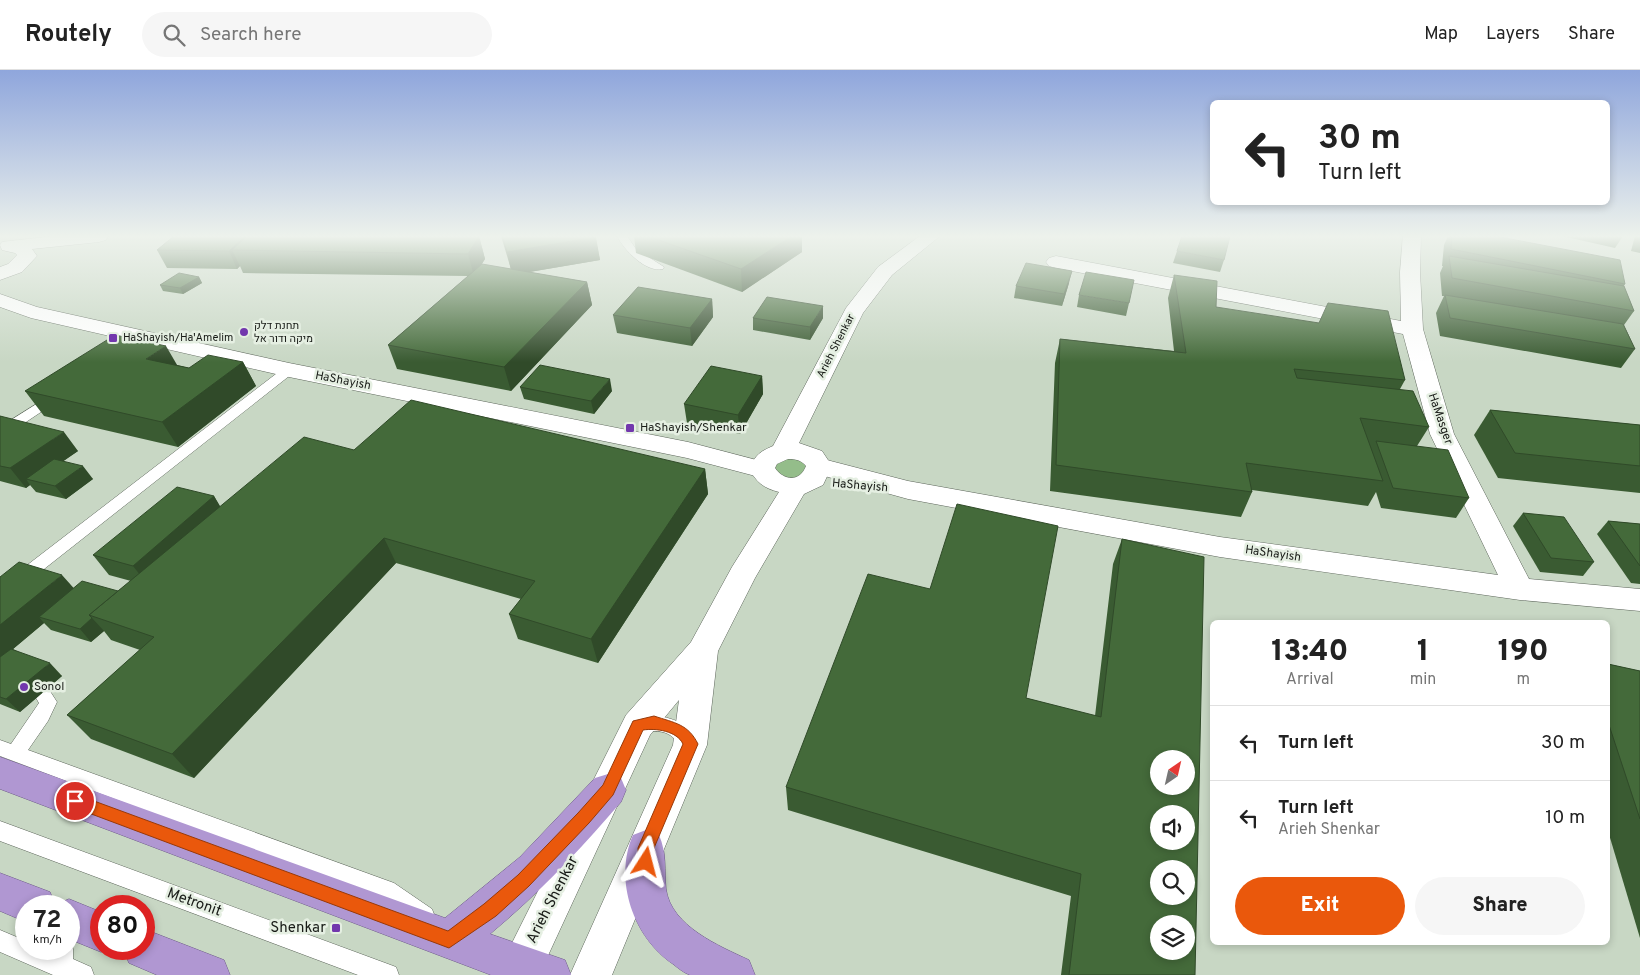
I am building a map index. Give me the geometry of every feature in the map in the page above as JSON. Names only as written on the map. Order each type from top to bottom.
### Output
[{"type":"highway","points":[[6,758],[529,971]]},
{"type":"highway","points":[[449,940],[490,910],[523,880],[584,818],[608,790]]},
{"type":"highway","points":[[646,848],[649,901],[658,920],[676,941],[704,961],[734,975]]},
{"type":"highway","points":[[0,892],[15,898]]},
{"type":"highway","points":[[155,954],[209,975]]},
{"type":"street","name":"Arieh Shenkar","points":[[529,971],[638,725],[702,651],[742,575],[790,468],[810,398],[853,312],[879,278]]},
{"type":"street","points":[[1142,278],[1412,329]]},
{"type":"street","name":"HaMasger","points":[[1410,278],[1412,329],[1442,434],[1520,589]]},
{"type":"street","name":"HaShayish","points":[[0,300],[31,312],[137,342],[289,370],[688,450],[1220,546],[1520,589],[1640,600]]},
{"type":"street","name":"Arieh Shenkar","points":[[591,975],[690,744],[702,651]]},
{"type":"lane","points":[[0,596],[289,370]]},
{"type":"lane","points":[[0,433],[64,390]]},
{"type":"lane","points":[[0,680],[42,693],[48,702],[46,711],[6,758]]},
{"type":"lane","points":[[638,725],[654,722],[680,731],[687,737],[690,744]]},
{"type":"lane","name":"Metronit","points":[[0,831],[388,975]]},
{"type":"lane","points":[[0,941],[15,945]]},
{"type":"lane","points":[[64,960],[83,975]]},
{"type":"shaded area","points":[[0,278],[1640,278],[1640,975],[0,975]]},
{"type":"green space","points":[[788,456],[808,462],[801,479],[779,478],[772,463]]},
{"type":"building","points":[[171,278],[197,278],[180,288],[160,285]]},
{"type":"building","points":[[465,278],[565,278],[587,282],[504,367],[388,345]]},
{"type":"building","points":[[1019,278],[1069,278],[1064,294],[1016,286]]},
{"type":"building","points":[[1084,278],[1134,280],[1129,303],[1079,295]]},
{"type":"building","points":[[1174,278],[1217,281],[1216,307],[1319,323],[1328,303],[1388,311],[1405,380],[1294,369],[1297,378],[1413,391],[1429,427],[1360,418],[1383,481],[1246,463],[1252,492],[1056,465],[1060,339],[1186,353]]},
{"type":"building","points":[[1453,278],[1579,278],[1624,286],[1634,311]]},
{"type":"building","points":[[1596,278],[1624,278],[1625,284]]},
{"type":"building","points":[[638,287],[712,299],[690,328],[613,315]]},
{"type":"building","points":[[1445,295],[1623,324],[1635,349],[1450,318]]},
{"type":"building","points":[[767,297],[823,306],[810,327],[753,318]]},
{"type":"building","points":[[115,335],[166,346],[146,359],[189,368],[208,355],[243,362],[162,422],[25,391]]},
{"type":"building","points":[[540,365],[610,379],[591,401],[520,387]]},
{"type":"building","points":[[711,366],[762,376],[738,415],[684,404]]},
{"type":"building","points":[[411,400],[705,469],[591,639],[509,614],[535,581],[384,538],[172,754],[67,715],[154,637],[89,615],[304,437],[354,450]]},
{"type":"building","points":[[1490,410],[1640,425],[1640,466],[1515,453]]},
{"type":"building","points":[[0,416],[64,432],[10,468],[0,466]]},
{"type":"building","points":[[1376,441],[1448,450],[1469,498],[1393,488]]},
{"type":"building","points":[[54,459],[83,466],[55,486],[26,479]]},
{"type":"building","points":[[177,487],[214,496],[133,566],[93,555]]},
{"type":"building","points":[[957,504],[1058,526],[1026,698],[1101,717],[1122,539],[1204,557],[1195,975],[1069,975],[1081,874],[786,787],[868,574],[930,589]]},
{"type":"building","points":[[1523,513],[1564,517],[1594,562],[1551,558]]},
{"type":"building","points":[[1608,521],[1640,524],[1640,566]]},
{"type":"building","points":[[19,562],[62,575],[0,625],[0,577]]},
{"type":"building","points":[[82,581],[118,591],[89,615],[92,618],[80,629],[39,617]]},
{"type":"building","points":[[11,649],[50,663],[6,699],[0,697],[0,657]]},
{"type":"building","points":[[1610,664],[1640,671],[1640,819],[1610,728]]},
{"type":"place","name":"תחנת דלק מיקה ודור אל","points":[[244,332]]},
{"type":"place","name":"HaShayish/Ha'Amelim","points":[[113,338]]},
{"type":"place","name":"HaShayish/Shenkar","points":[[630,428]]},
{"type":"place","name":"Sonol","points":[[24,687]]},
{"type":"place","name":"Shenkar","points":[[336,928]]},
{"type":"route","points":[[75,801],[449,940],[490,910],[558,846],[608,790],[638,725],[654,722],[680,731],[687,737],[690,744],[646,848],[646,862]]}]
